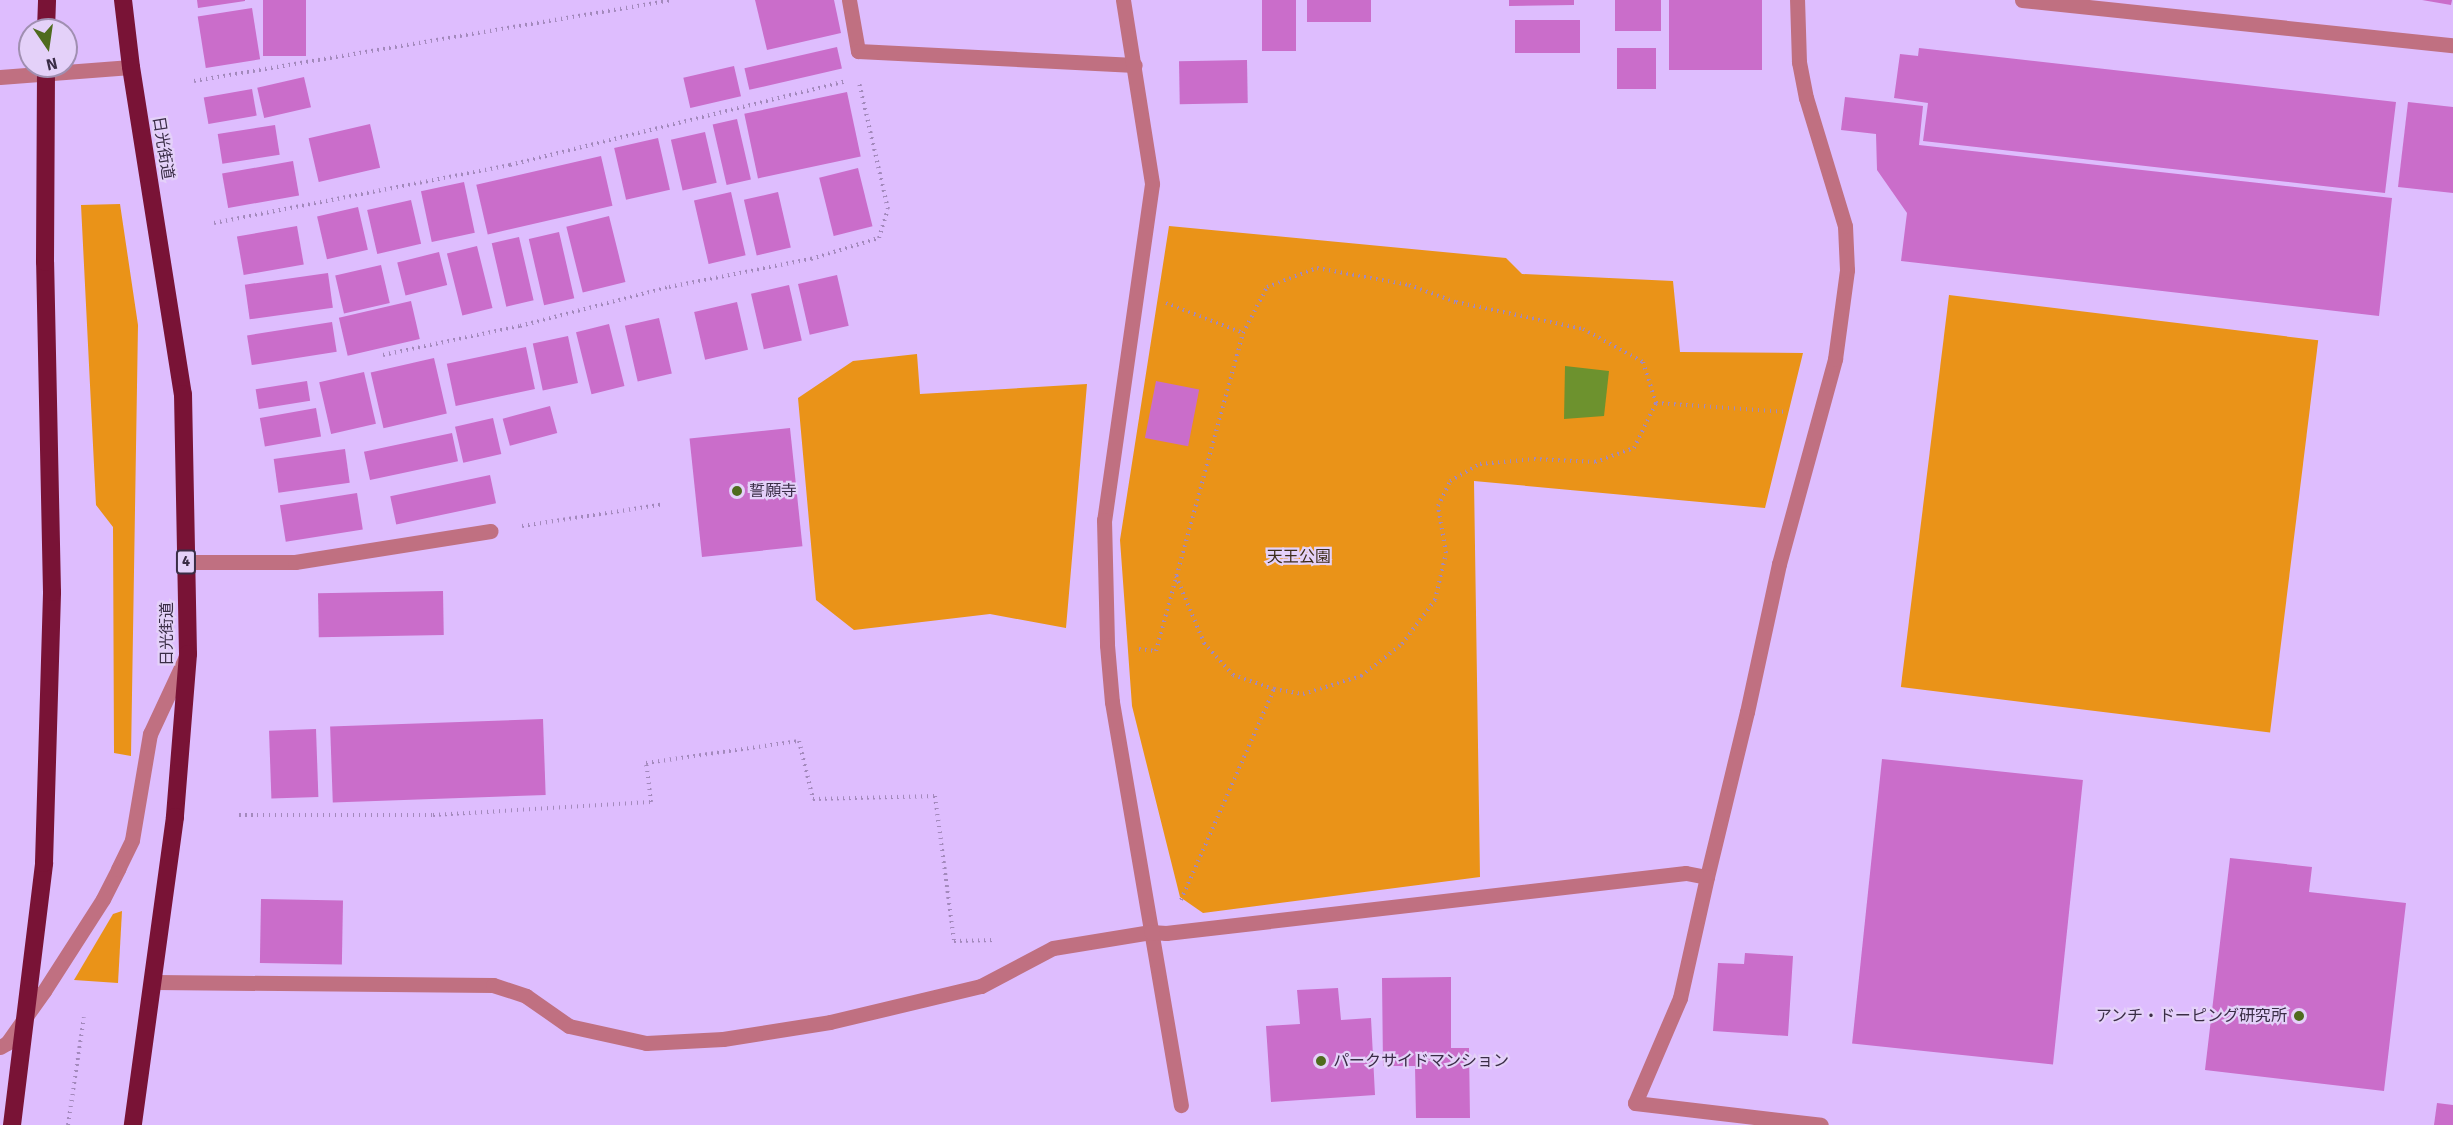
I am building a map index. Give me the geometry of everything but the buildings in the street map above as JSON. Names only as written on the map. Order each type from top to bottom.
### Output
[{"type":"highway","points":[[46,18],[47,0]]},
{"type":"highway","name":"日光街道","points":[[123,0],[131,68],[183,394],[188,654],[175,817],[155,982],[133,1125]]},
{"type":"highway","points":[[12,1125],[44,863],[52,592],[45,262],[46,78]]},
{"type":"street","points":[[849,0],[858,51],[1135,65]]},
{"type":"street","points":[[1123,0],[1152,184],[1104,520],[1107,645],[1112,702],[1158,933],[1181,1106]]},
{"type":"street","points":[[1797,0],[1800,71],[1845,226],[1846,270],[1836,348],[1821,415],[1779,564],[1680,998],[1635,1103],[1821,1125]]},
{"type":"street","points":[[2022,0],[2453,45]]},
{"type":"street","points":[[0,77],[131,68]]},
{"type":"street","points":[[186,562],[295,562],[491,531]]},
{"type":"street","points":[[0,1047],[7,1042],[44,991],[103,899],[132,840],[150,734],[188,654]]},
{"type":"street","points":[[155,982],[493,985],[526,996],[569,1026],[646,1043],[723,1039],[830,1022],[981,986],[1053,948],[1158,933],[1686,873],[1707,877]]},
{"type":"path","points":[[194,81],[671,0]]},
{"type":"path","points":[[214,223],[510,165],[858,78],[888,208],[879,238],[811,259],[669,286],[520,326],[383,355]]},
{"type":"path","points":[[1107,645],[1156,651],[1176,576],[1242,333],[1267,287],[1317,268],[1409,285],[1456,302],[1583,329],[1643,362],[1656,403],[1634,447],[1595,462],[1534,459],[1480,464],[1450,481],[1438,506],[1446,553],[1435,600],[1402,644],[1361,676],[1303,694],[1274,689],[1233,675],[1203,643],[1176,576]]},
{"type":"path","points":[[1137,292],[1242,333]]},
{"type":"path","points":[[1656,403],[1821,415]]},
{"type":"path","points":[[491,531],[660,505]]},
{"type":"path","points":[[1158,933],[1274,689]]},
{"type":"path","points":[[239,814],[433,815],[651,802],[646,763],[799,741],[813,799],[935,796],[954,941],[998,940]]},
{"type":"path","points":[[68,1125],[84,1017]]},
{"type":"green space","points":[[120,204],[138,325],[131,756],[114,753],[113,527],[96,505],[81,205]]},
{"type":"green space","name":"天王公園","points":[[1169,226],[1506,258],[1522,274],[1673,281],[1680,352],[1803,353],[1765,508],[1474,481],[1480,877],[1203,913],[1180,897],[1132,706],[1120,540]]},
{"type":"green space","points":[[1949,295],[2318,340],[2270,732],[1901,687]]},
{"type":"green space","points":[[917,354],[920,394],[1087,384],[1066,628],[990,614],[854,630],[816,600],[798,398],[853,361]]},
{"type":"green space","points":[[122,911],[118,983],[74,980],[113,914]]},
{"type":"shaded area","points":[[1565,366],[1609,371],[1604,416],[1564,419]]},
{"type":"place","name":"誓願寺","points":[[737,491]]},
{"type":"place","name":"アンチ・ドーピング研究所","points":[[2299,1016]]},
{"type":"place","name":"パークサイドマンション","points":[[1321,1061]]}]
